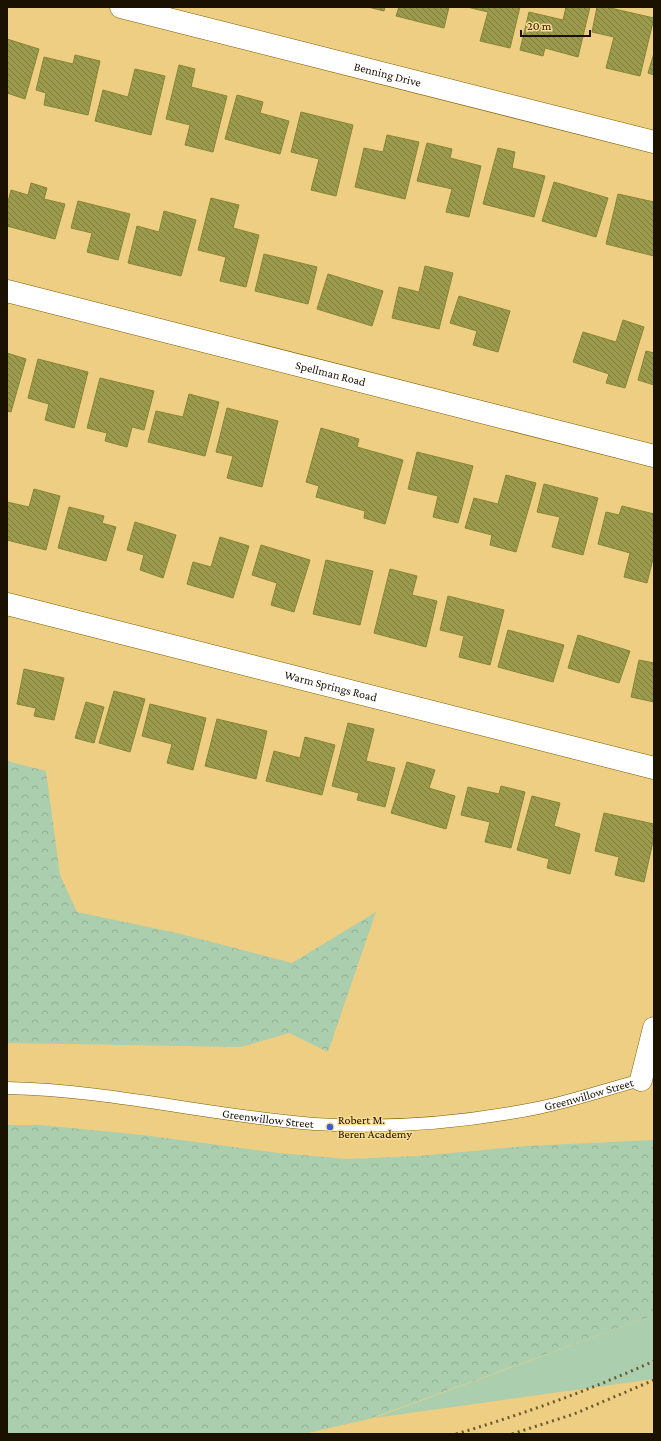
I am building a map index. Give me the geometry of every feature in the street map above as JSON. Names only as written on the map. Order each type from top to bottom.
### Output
[{"type":"street","name":"Benning Drive","points":[[121,7],[654,142]]},
{"type":"street","name":"Spellman Road","points":[[7,291],[654,456]]},
{"type":"street","name":"Warm Springs Road","points":[[7,604],[654,768]]},
{"type":"street","name":"Greenwillow Street","points":[[641,1080],[654,1028]]},
{"type":"lane","name":"Greenwillow Street","points":[[7,1088],[48,1089],[107,1095],[314,1124],[372,1126],[488,1117],[540,1108],[641,1080]]},
{"type":"green space","points":[[7,761],[46,771],[60,875],[77,912],[177,933],[292,963],[376,912],[328,1052],[289,1033],[241,1047],[7,1043]]},
{"type":"green space","points":[[7,1125],[40,1125],[143,1135],[279,1153],[347,1159],[419,1156],[526,1146],[654,1140],[654,1315],[369,1419],[303,1434],[7,1434]]},
{"type":"green space","points":[[654,1315],[654,1379],[374,1418]]},
{"type":"building","points":[[368,7],[385,7],[384,11]]},
{"type":"building","points":[[399,7],[449,7],[444,28],[396,16]]},
{"type":"building","points":[[467,7],[520,7],[510,48],[480,41],[488,12]]},
{"type":"building","points":[[566,7],[590,7],[578,57],[545,48],[543,56],[520,50],[529,12],[563,20]]},
{"type":"building","points":[[597,7],[606,7],[654,18],[640,76],[606,68],[614,37],[592,32]]},
{"type":"building","points":[[7,39],[39,49],[25,99],[7,93]]},
{"type":"building","points":[[654,53],[654,75],[648,73]]},
{"type":"building","points":[[75,55],[100,61],[88,115],[44,105],[46,93],[36,90],[44,57],[73,64]]},
{"type":"building","points":[[179,65],[195,69],[191,87],[227,96],[213,152],[185,145],[190,125],[166,119]]},
{"type":"building","points":[[135,69],[165,76],[151,135],[95,121],[103,90],[128,97]]},
{"type":"building","points":[[237,95],[263,102],[260,113],[289,121],[280,154],[225,139]]},
{"type":"building","points":[[301,112],[353,125],[336,196],[311,190],[319,159],[291,152]]},
{"type":"building","points":[[387,135],[419,142],[405,199],[355,187],[364,148],[383,152]]},
{"type":"building","points":[[427,143],[452,149],[450,158],[481,166],[469,217],[446,212],[452,189],[417,181]]},
{"type":"building","points":[[498,148],[515,152],[512,168],[545,176],[534,217],[483,204]]},
{"type":"building","points":[[554,182],[608,198],[596,237],[542,221]]},
{"type":"building","points":[[31,183],[47,188],[44,199],[65,204],[55,239],[7,226],[7,206],[11,190],[28,195]]},
{"type":"building","points":[[618,194],[654,202],[654,256],[606,244]]},
{"type":"building","points":[[211,198],[239,205],[233,228],[259,235],[246,287],[220,281],[226,257],[198,250]]},
{"type":"building","points":[[78,201],[130,214],[118,260],[87,252],[92,233],[71,228]]},
{"type":"building","points":[[164,211],[196,220],[181,276],[128,263],[137,226],[159,232]]},
{"type":"building","points":[[264,254],[317,267],[308,304],[255,291]]},
{"type":"building","points":[[425,266],[453,273],[439,329],[392,318],[399,287],[419,292]]},
{"type":"building","points":[[328,274],[383,291],[372,326],[317,309]]},
{"type":"building","points":[[459,296],[510,311],[498,352],[473,345],[477,331],[450,323]]},
{"type":"building","points":[[623,320],[644,327],[625,388],[606,383],[609,374],[573,362],[583,332],[616,342]]},
{"type":"building","points":[[646,351],[654,353],[654,385],[638,380]]},
{"type":"building","points":[[7,353],[26,359],[11,412],[7,411]]},
{"type":"building","points":[[38,359],[88,372],[74,428],[45,420],[49,404],[28,398]]},
{"type":"building","points":[[100,378],[154,391],[144,430],[132,427],[127,447],[105,441],[107,433],[87,428]]},
{"type":"building","points":[[189,394],[219,402],[205,456],[148,442],[156,411],[183,417]]},
{"type":"building","points":[[227,408],[278,421],[262,487],[227,478],[233,456],[216,452]]},
{"type":"building","points":[[321,428],[359,439],[357,447],[403,460],[385,524],[364,518],[365,511],[316,497],[319,486],[306,482]]},
{"type":"building","points":[[417,452],[473,466],[458,523],[433,517],[438,496],[408,489]]},
{"type":"building","points":[[506,475],[536,483],[516,552],[490,545],[492,535],[465,528],[474,498],[498,504]]},
{"type":"building","points":[[544,484],[598,498],[583,555],[552,547],[560,517],[537,512]]},
{"type":"building","points":[[34,489],[60,496],[46,550],[7,540],[7,502],[29,507]]},
{"type":"building","points":[[622,506],[654,514],[654,555],[647,583],[624,577],[630,553],[598,544],[606,512],[619,515]]},
{"type":"building","points":[[69,507],[104,516],[102,523],[116,527],[106,561],[58,548]]},
{"type":"building","points":[[135,522],[176,535],[163,578],[140,570],[144,555],[127,550]]},
{"type":"building","points":[[220,537],[249,546],[233,598],[187,584],[193,562],[211,567]]},
{"type":"building","points":[[261,545],[310,560],[294,612],[271,605],[277,583],[252,575]]},
{"type":"building","points":[[326,560],[373,571],[360,625],[313,614]]},
{"type":"building","points":[[390,569],[417,576],[412,595],[437,601],[426,647],[374,633]]},
{"type":"building","points":[[448,596],[504,610],[490,665],[459,657],[464,636],[440,630]]},
{"type":"building","points":[[508,630],[564,645],[553,682],[498,667]]},
{"type":"building","points":[[578,635],[630,651],[619,683],[568,668]]},
{"type":"building","points":[[639,660],[654,663],[654,702],[631,697]]},
{"type":"building","points":[[24,669],[64,678],[54,720],[34,716],[36,708],[17,704]]},
{"type":"building","points":[[114,691],[145,699],[130,752],[99,743]]},
{"type":"building","points":[[86,702],[104,707],[94,743],[75,738]]},
{"type":"building","points":[[150,704],[206,718],[193,770],[167,763],[172,744],[142,736]]},
{"type":"building","points":[[217,719],[267,731],[256,779],[205,766]]},
{"type":"building","points":[[348,723],[374,729],[366,761],[395,768],[385,807],[357,800],[359,793],[332,786]]},
{"type":"building","points":[[305,737],[335,745],[322,795],[266,781],[274,751],[300,758]]},
{"type":"building","points":[[407,762],[435,770],[429,788],[455,796],[446,829],[391,813]]},
{"type":"building","points":[[501,786],[525,792],[511,848],[485,842],[490,822],[461,815],[468,787],[499,794]]},
{"type":"building","points":[[532,796],[560,803],[554,826],[580,834],[570,874],[547,868],[549,859],[517,850]]},
{"type":"building","points":[[604,813],[654,824],[654,837],[644,882],[615,875],[619,857],[595,851]]},
{"type":"railway","points":[[456,1434],[556,1401],[606,1382],[654,1361]]},
{"type":"railway","points":[[512,1434],[574,1414],[654,1380]]},
{"type":"place","name":"Robert M. Beren Academy","points":[[330,1127]]}]
